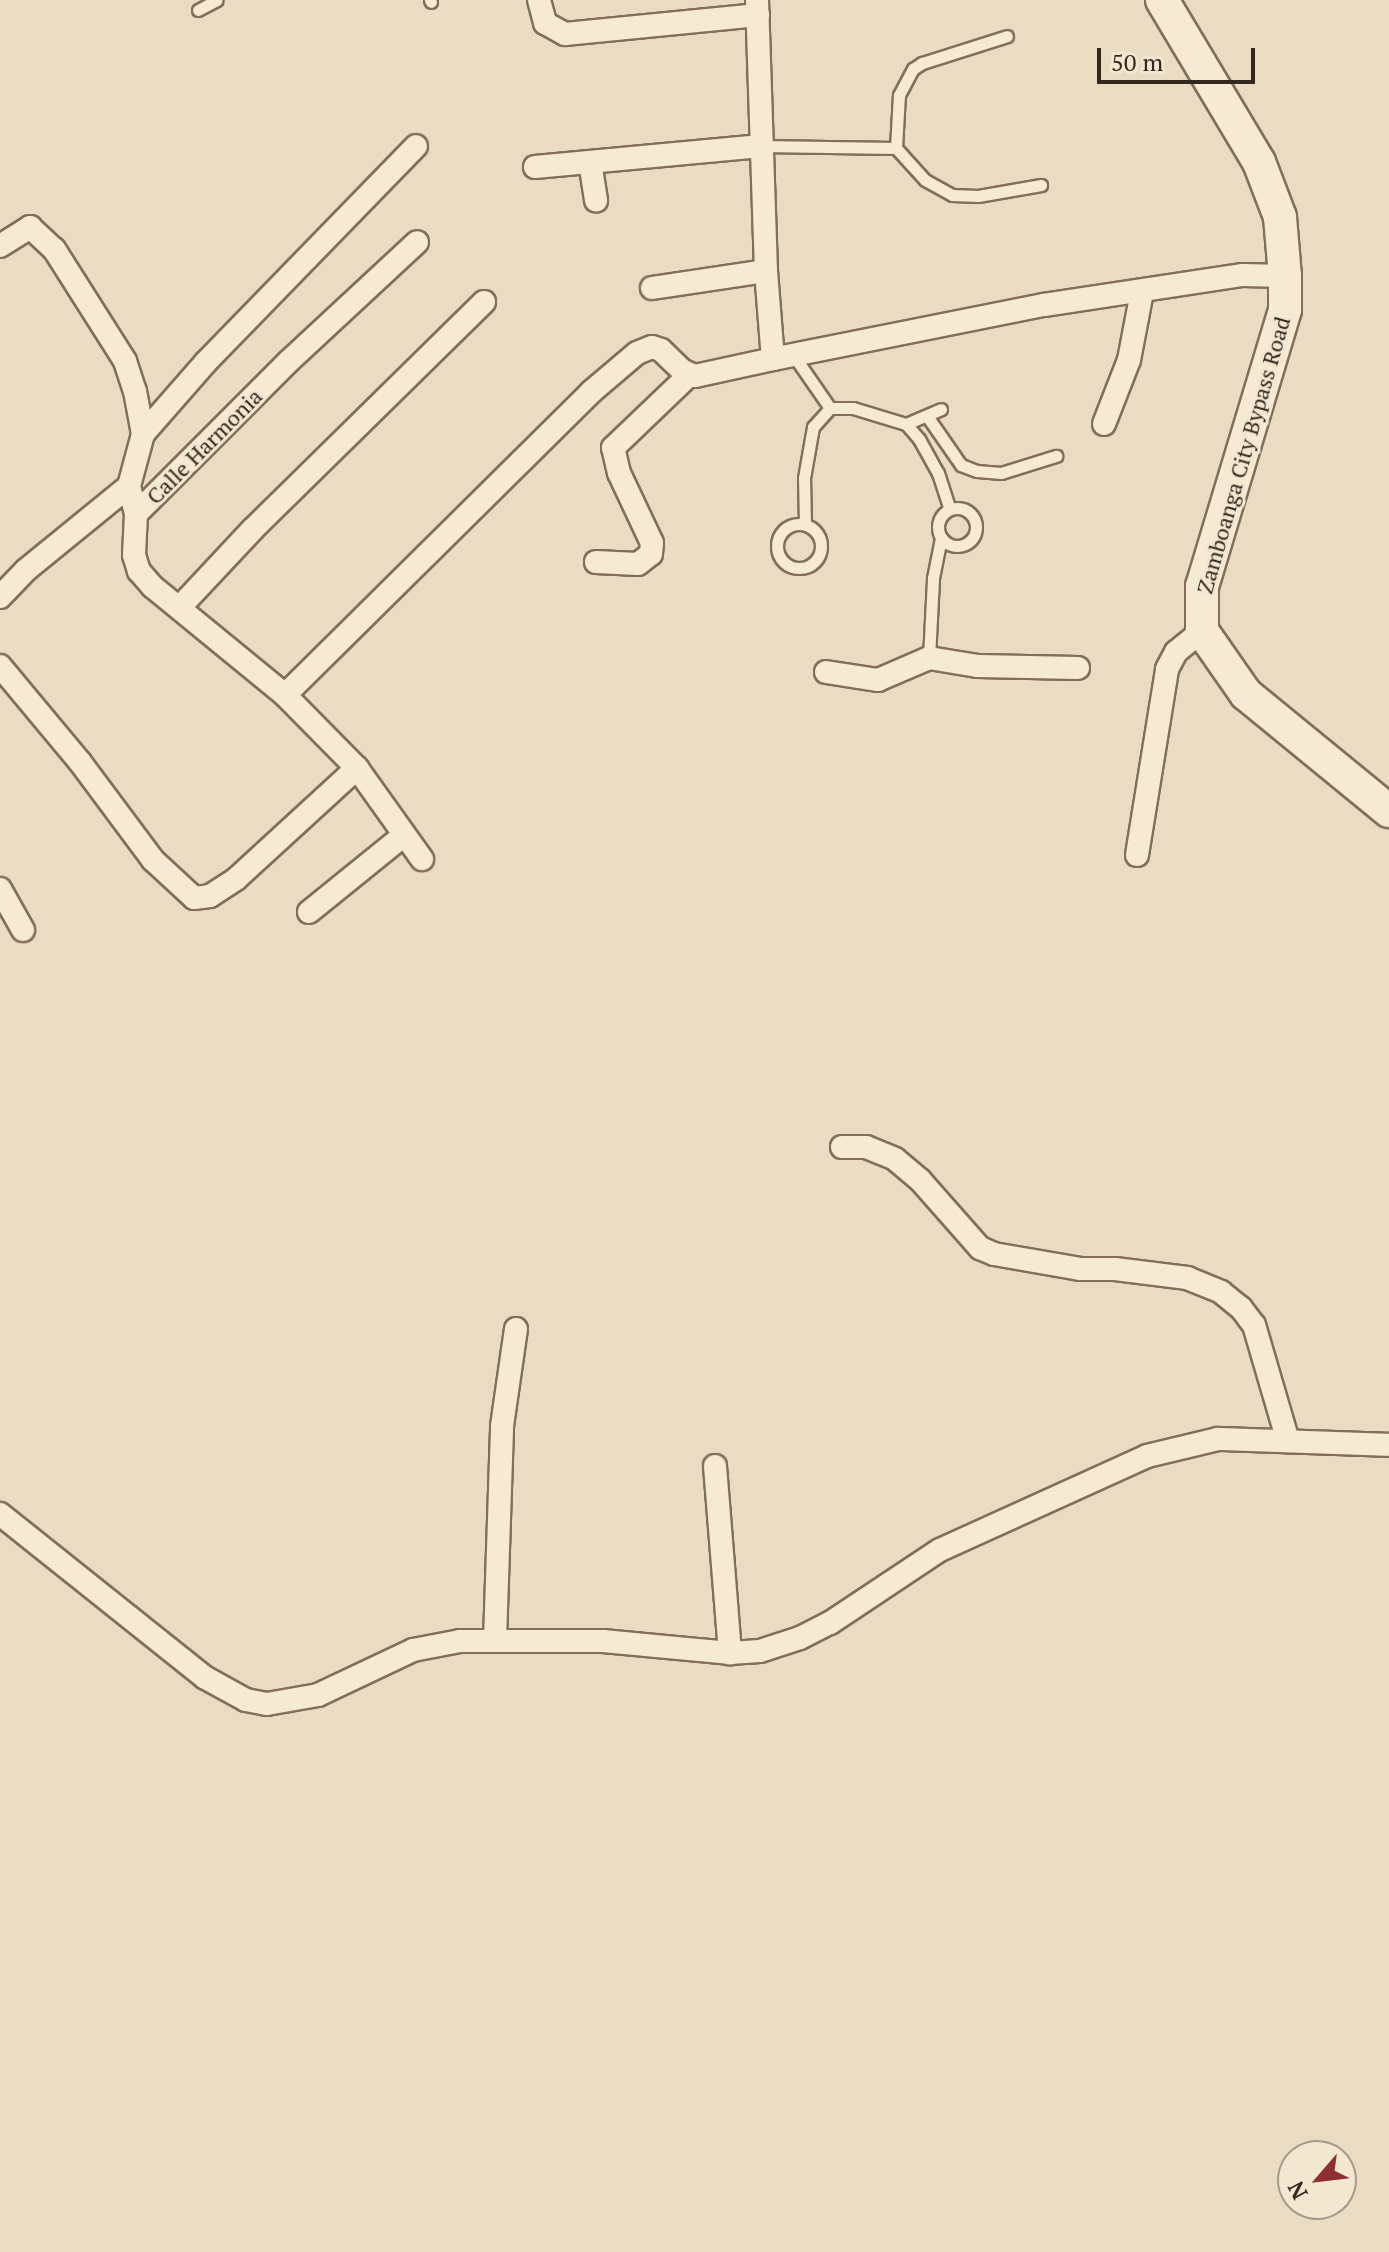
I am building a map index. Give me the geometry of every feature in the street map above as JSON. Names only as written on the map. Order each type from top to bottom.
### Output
[{"type":"main road","name":"Zamboanga City Bypass Road","points":[[1162,0],[1259,162],[1280,217],[1285,276],[1285,310],[1202,586],[1202,631]]},
{"type":"main road","points":[[1202,631],[1246,694],[1389,811]]},
{"type":"street","points":[[539,0],[545,23],[565,34],[758,7],[766,271],[783,357]]},
{"type":"street","points":[[129,486],[143,434],[206,362],[416,146]]},
{"type":"street","points":[[535,167],[761,146]]},
{"type":"street","points":[[590,162],[596,201]]},
{"type":"street","points":[[0,246],[30,227],[54,249],[125,361],[143,434]]},
{"type":"street","name":"Calle Harmonia","points":[[136,514],[288,362],[417,242]]},
{"type":"street","points":[[652,288],[766,271]]},
{"type":"street","points":[[596,562],[638,564],[651,554],[652,543],[619,473],[613,448],[689,375],[916,328],[1243,275],[1285,276]]},
{"type":"street","points":[[1104,424],[1129,360],[1142,292]]},
{"type":"street","points":[[180,607],[253,529],[484,302]]},
{"type":"street","points":[[285,695],[617,368],[652,347],[661,350],[689,375]]},
{"type":"street","name":"Calle Harmonia","points":[[0,597],[26,570],[129,486],[136,514]]},
{"type":"street","points":[[136,514],[134,555],[139,571],[285,695],[357,768],[422,859]]},
{"type":"street","points":[[1137,855],[1167,669],[1176,652],[1202,631]]},
{"type":"street","points":[[826,672],[878,680],[929,658],[978,666],[1078,668]]},
{"type":"street","points":[[0,666],[80,762],[153,860],[194,898],[210,896],[236,879],[357,768]]},
{"type":"street","points":[[309,912],[404,835]]},
{"type":"street","points":[[0,889],[23,930]]},
{"type":"street","points":[[842,1147],[866,1147],[895,1159],[920,1180],[980,1248],[994,1254],[1080,1269],[1115,1269],[1187,1278],[1221,1292],[1241,1308],[1254,1325],[1288,1441]]},
{"type":"street","points":[[495,1640],[502,1426],[516,1329]]},
{"type":"street","points":[[0,1514],[204,1677],[246,1700],[267,1704],[293,1702],[318,1695],[413,1650],[460,1641],[603,1641],[730,1653],[760,1651],[800,1638],[830,1623],[940,1550],[1147,1456],[1218,1439],[1389,1445]]},
{"type":"street","points":[[715,1466],[730,1653]]},
{"type":"lane","points":[[198,10],[217,0]]},
{"type":"lane","points":[[1007,36],[922,63],[913,69],[899,95],[896,148],[925,180],[952,195],[978,196],[1041,185]]},
{"type":"lane","points":[[761,146],[896,148]]},
{"type":"lane","points":[[783,357],[830,408],[853,408],[906,424],[919,439],[938,473],[950,509]]},
{"type":"lane","points":[[805,524],[804,478],[813,427],[830,408]]},
{"type":"lane","points":[[906,424],[941,409]]},
{"type":"lane","points":[[927,416],[961,465],[977,471],[1001,473],[1056,456]]},
{"type":"lane","points":[[929,658],[933,578],[941,538],[939,520],[950,509],[961,508],[969,513],[976,530],[972,538],[957,546],[941,538]]},
{"type":"lane","points":[[793,524],[805,524],[815,530],[821,541],[821,552],[815,562],[805,568],[793,568],[783,562],[777,552],[777,540],[783,530],[793,524]]}]
